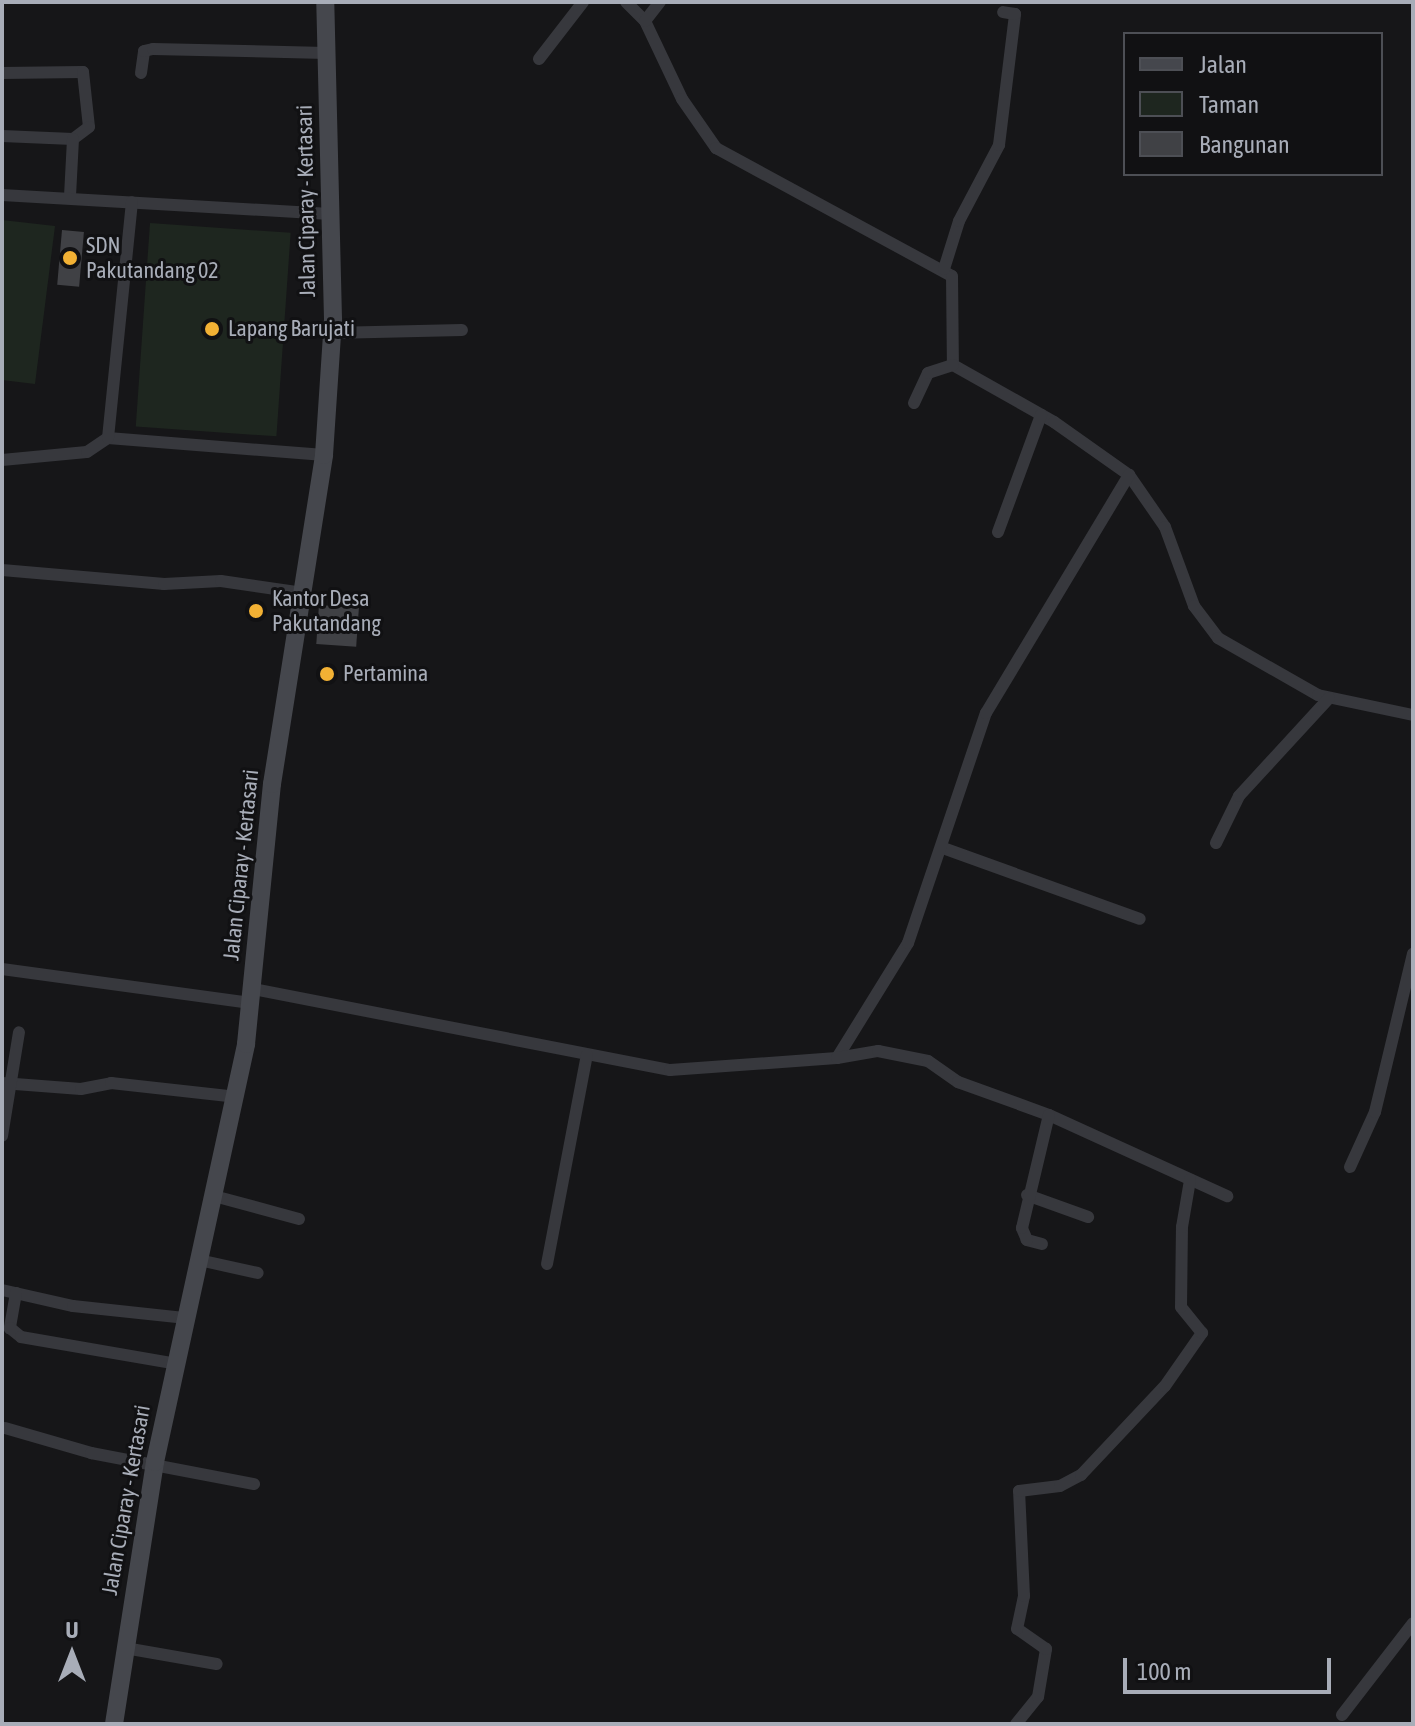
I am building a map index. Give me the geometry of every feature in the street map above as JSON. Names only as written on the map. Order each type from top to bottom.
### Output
[{"type":"main road","name":"Jalan Ciparay - Kertasari","points":[[114,1724],[155,1462],[237,1097],[252,996],[272,784],[324,455],[331,333],[325,2]]},
{"type":"street","points":[[539,59],[583,2]]},
{"type":"street","points":[[626,2],[645,21],[682,99],[716,148],[944,269],[954,280],[953,365]]},
{"type":"street","points":[[645,21],[660,2]]},
{"type":"street","points":[[944,269],[959,221],[999,145],[1015,14],[1003,12]]},
{"type":"street","points":[[141,73],[144,51],[153,49],[326,53]]},
{"type":"street","points":[[2,73],[83,72],[89,127],[73,139],[2,136]]},
{"type":"street","points":[[70,197],[73,139]]},
{"type":"street","points":[[2,195],[330,214]]},
{"type":"street","points":[[108,438],[132,202]]},
{"type":"street","points":[[331,333],[462,330]]},
{"type":"street","points":[[914,403],[928,373],[953,365],[1041,415],[1129,475],[1165,527],[1205,624],[1218,638],[1329,698],[1413,715]]},
{"type":"street","points":[[998,532],[1041,415]]},
{"type":"street","points":[[2,460],[87,452],[108,438],[324,455]]},
{"type":"street","points":[[837,1058],[908,943],[943,848],[986,713],[1129,475]]},
{"type":"street","points":[[2,570],[164,584],[221,581],[303,593]]},
{"type":"street","points":[[1216,843],[1239,796],[1329,698]]},
{"type":"street","points":[[943,848],[1140,919]]},
{"type":"street","points":[[1350,1167],[1375,1112],[1413,954]]},
{"type":"street","points":[[2,969],[252,996],[670,1070],[837,1058],[878,1051],[928,1061],[958,1082],[1049,1115],[1227,1196]]},
{"type":"street","points":[[2,1136],[7,1084],[19,1032]]},
{"type":"street","points":[[547,1264],[587,1055]]},
{"type":"street","points":[[7,1084],[81,1089],[111,1083],[237,1097]]},
{"type":"street","points":[[1042,1244],[1022,1235],[1027,1195],[1049,1115]]},
{"type":"street","points":[[1016,1724],[1038,1697],[1046,1649],[1018,1634],[1024,1596],[1019,1491],[1060,1486],[1081,1475],[1165,1386],[1202,1333],[1181,1307],[1182,1227],[1190,1180]]},
{"type":"street","points":[[1027,1195],[1088,1217]]},
{"type":"street","points":[[214,1196],[299,1219]]},
{"type":"street","points":[[199,1260],[258,1273]]},
{"type":"street","points":[[2,1290],[186,1318]]},
{"type":"street","points":[[16,1293],[10,1328],[21,1337],[177,1364]]},
{"type":"street","points":[[5,1428],[91,1453],[155,1462],[254,1484]]},
{"type":"street","points":[[1342,1715],[1413,1623]]},
{"type":"street","points":[[125,1648],[217,1664]]},
{"type":"green space","points":[[2,220],[55,226],[35,384],[2,380]]},
{"type":"green space","name":"Lapang Barujati","points":[[150,223],[291,233],[276,436],[136,427]]},
{"type":"building","name":"SDN Pakutandang 02","points":[[62,230],[84,232],[79,287],[57,285]]},
{"type":"building","points":[[319,605],[359,608],[356,647],[316,644]]},
{"type":"place","name":"SDN Pakutandang 02","points":[[70,258]]},
{"type":"place","name":"Lapang Barujati","points":[[212,329]]},
{"type":"place","name":"Kantor Desa Pakutandang","points":[[256,611]]},
{"type":"place","name":"Pertamina","points":[[327,674]]}]
